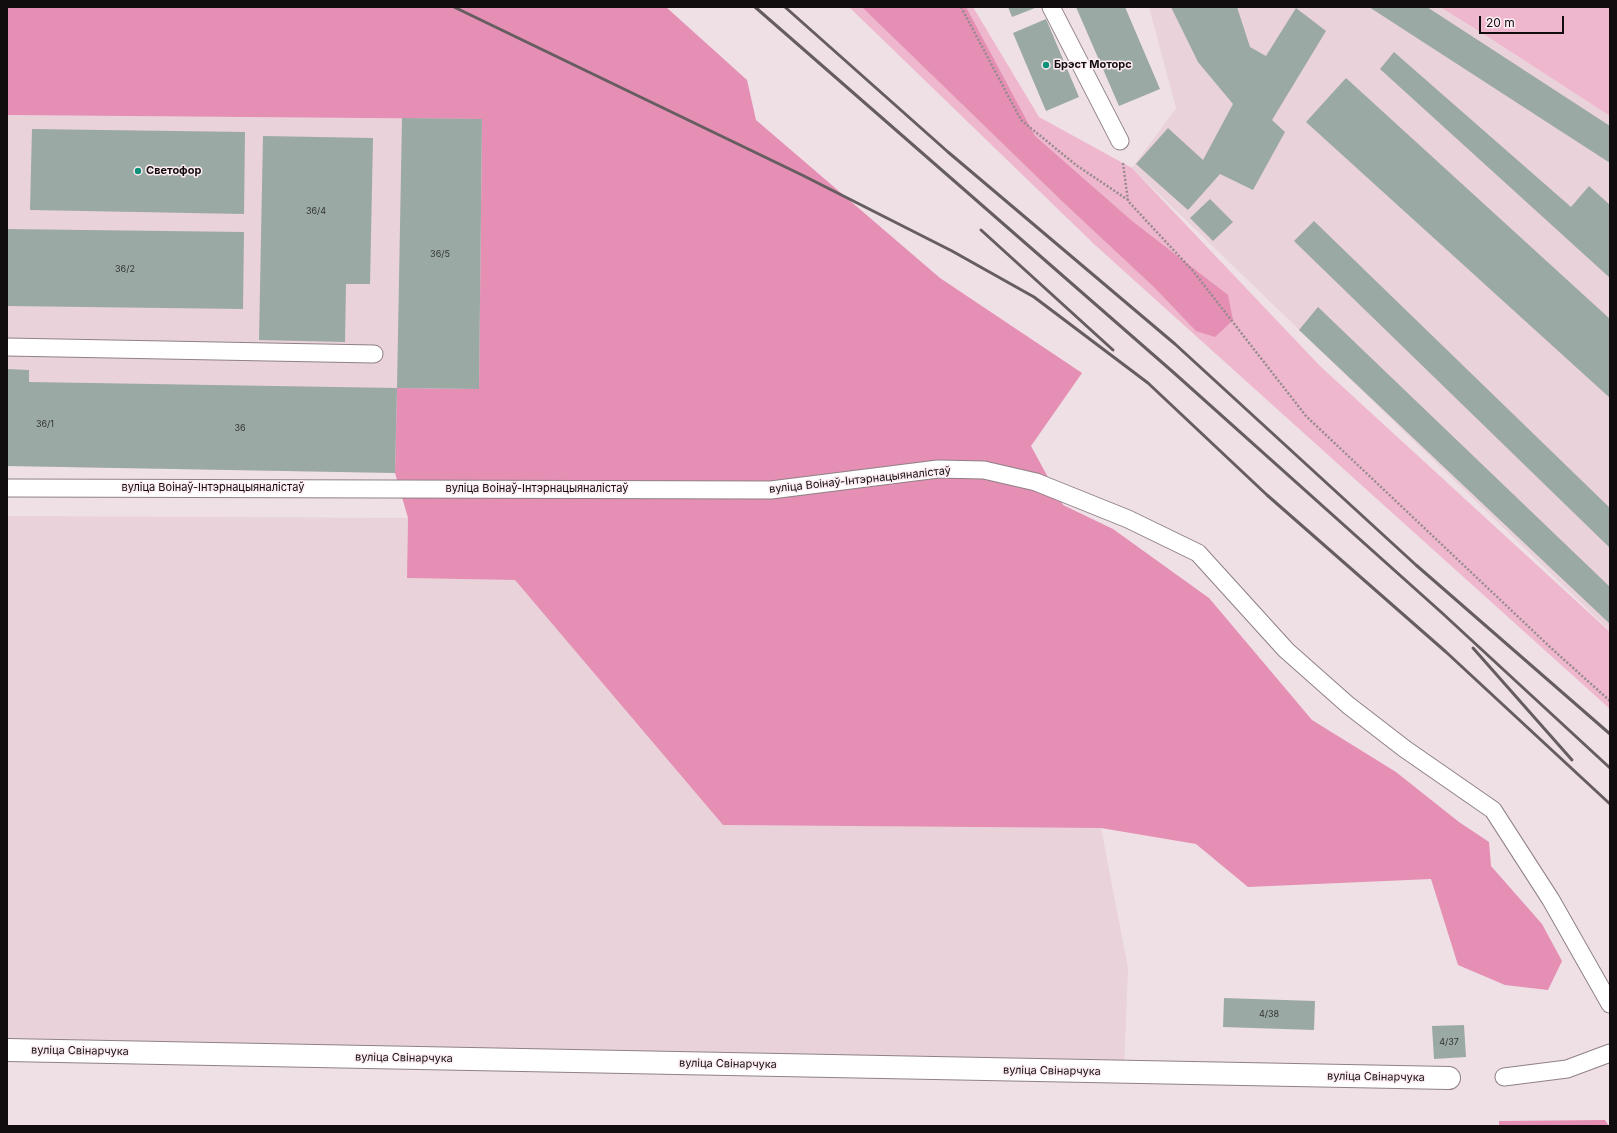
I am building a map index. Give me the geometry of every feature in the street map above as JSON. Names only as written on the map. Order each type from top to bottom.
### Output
[{"type":"street","name":"вуліца Свінарчука","points":[[7,1050],[1449,1078]]},
{"type":"lane","points":[[1051,7],[1120,141]]},
{"type":"lane","points":[[7,347],[374,354]]},
{"type":"lane","name":"вуліца Воінаў-Інтэрнацыяналістаў","points":[[7,488],[771,490],[938,469],[984,470],[1036,482],[1128,520],[1198,553],[1286,650],[1348,705],[1405,749],[1493,810],[1551,900],[1610,1004]]},
{"type":"lane","points":[[1504,1077],[1567,1069],[1610,1053]]},
{"type":"path","points":[[961,7],[1021,120],[1076,165],[1128,201],[1193,271],[1306,416],[1550,647],[1610,701]]},
{"type":"path","points":[[1120,141],[1128,201]]},
{"type":"shaded area","points":[[7,7],[666,7],[747,80],[756,120],[940,278],[1082,373],[1031,446],[1063,505],[1113,529],[1209,598],[1312,720],[1396,772],[1459,822],[1489,842],[1491,866],[1542,924],[1562,961],[1548,990],[1505,985],[1458,965],[1431,879],[1248,887],[1196,844],[1101,828],[723,825],[515,580],[407,578],[408,518],[395,473],[397,388],[479,389],[482,119],[7,115]]},
{"type":"shaded area","points":[[849,7],[973,7],[1039,117],[1132,168],[1320,366],[1610,632],[1610,709],[1095,245]]},
{"type":"shaded area","points":[[862,7],[966,7],[1035,136],[1132,221],[1228,295],[1233,320],[1215,337],[1196,331],[1155,288],[1063,202]]},
{"type":"shaded area","points":[[1149,7],[1440,7],[1610,116],[1610,631],[1132,168],[1176,108]]},
{"type":"shaded area","points":[[1440,7],[1610,7],[1610,116],[1480,32]]},
{"type":"shaded area","points":[[7,115],[482,119],[479,389],[397,388],[395,473],[7,466]]},
{"type":"shaded area","points":[[7,516],[408,518],[407,578],[515,580],[723,825],[1101,828],[1128,968],[1124,1072],[7,1050]]},
{"type":"shaded area","points":[[1605,1120],[1609,1126],[1499,1126],[1499,1121]]},
{"type":"building","points":[[1008,7],[1035,7],[1035,8],[1012,17]]},
{"type":"building","points":[[1076,7],[1125,7],[1160,89],[1119,106]]},
{"type":"building","points":[[1171,7],[1237,7],[1250,47],[1266,56],[1296,8],[1326,31],[1272,120],[1285,132],[1253,190],[1220,174],[1188,210],[1136,164],[1168,128],[1203,160],[1233,104],[1198,62]]},
{"type":"building","points":[[1369,7],[1427,7],[1610,126],[1610,163]]},
{"type":"building","name":"Брэст Моторс","points":[[1046,19],[1079,97],[1046,111],[1013,33]]},
{"type":"building","points":[[1394,52],[1571,207],[1589,186],[1610,205],[1610,278],[1380,69]]},
{"type":"building","points":[[1346,78],[1610,319],[1610,398],[1306,122]]},
{"type":"building","points":[[402,118],[482,119],[479,389],[397,388]]},
{"type":"building","name":"Светофор","points":[[32,129],[245,132],[244,214],[30,210]]},
{"type":"building","points":[[263,136],[373,138],[370,284],[346,284],[345,342],[259,340]]},
{"type":"building","points":[[1210,199],[1233,222],[1213,241],[1190,218]]},
{"type":"building","points":[[1314,221],[1610,508],[1610,548],[1294,241]]},
{"type":"building","points":[[7,229],[244,232],[243,309],[7,306]]},
{"type":"building","points":[[1318,307],[1610,587],[1610,624],[1299,330]]},
{"type":"building","points":[[7,369],[29,370],[29,382],[397,388],[395,473],[7,466]]},
{"type":"building","points":[[1224,998],[1315,1001],[1314,1030],[1223,1027]]},
{"type":"building","points":[[1464,1025],[1466,1057],[1434,1059],[1432,1026]]},
{"type":"railway","points":[[454,7],[802,175],[952,251],[1034,297],[1148,383],[1267,495],[1446,652],[1610,804]]},
{"type":"railway","points":[[755,7],[1173,372],[1441,612],[1610,768]]},
{"type":"railway","points":[[785,7],[948,152],[1175,344],[1416,565],[1610,734]]},
{"type":"railway","points":[[981,230],[1113,350]]},
{"type":"railway","points":[[1473,648],[1572,760]]},
{"type":"place","name":"Брэст Моторс","points":[[1046,65]]},
{"type":"place","name":"Светофор","points":[[138,171]]}]
